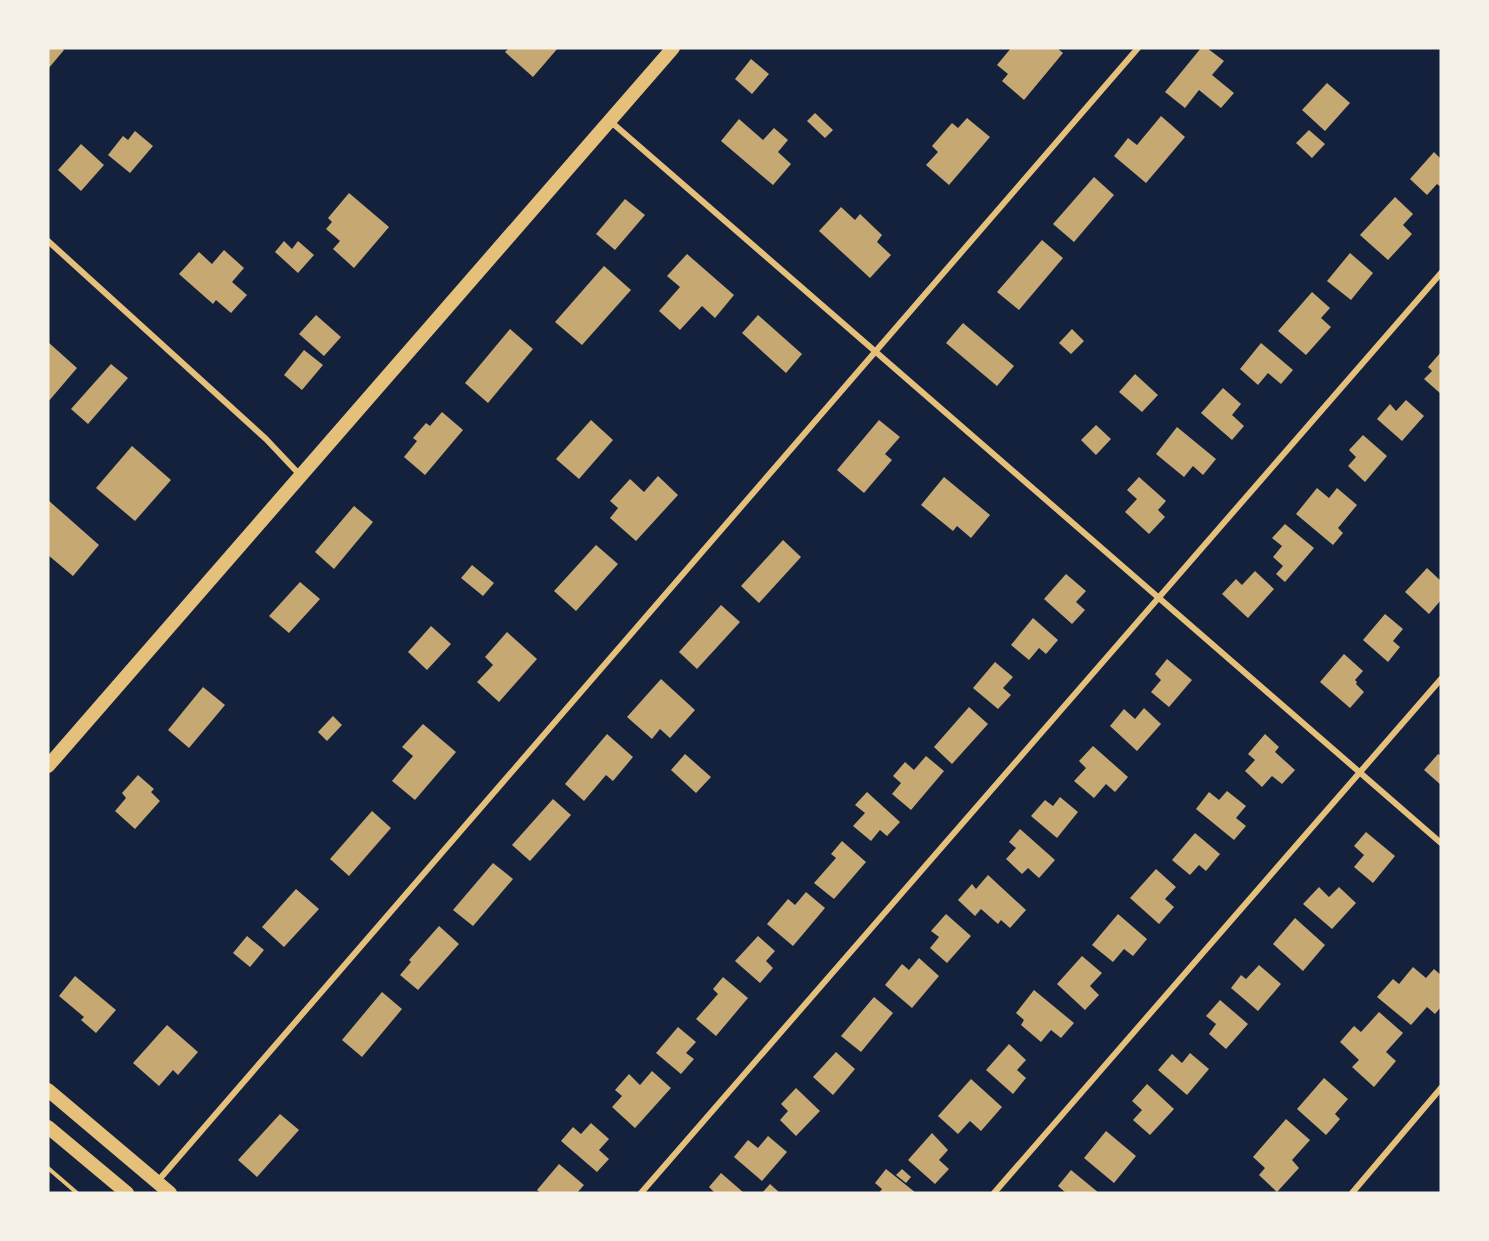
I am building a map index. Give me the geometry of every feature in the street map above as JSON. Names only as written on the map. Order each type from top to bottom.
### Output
[{"type":"main road","points":[[48,766],[673,48]]},
{"type":"main road","points":[[48,1090],[171,1193]]},
{"type":"main road","points":[[48,1127],[127,1193]]},
{"type":"street","points":[[157,1182],[1138,48]]},
{"type":"street","points":[[610,120],[1441,843]]},
{"type":"street","points":[[48,241],[266,439],[300,475]]},
{"type":"street","points":[[641,1193],[1441,273]]},
{"type":"street","points":[[994,1193],[1441,679]]},
{"type":"street","points":[[1352,1193],[1441,1088]]},
{"type":"path","points":[[48,1168],[77,1193]]},
{"type":"building","points":[[48,48],[64,50],[48,69]]},
{"type":"building","points":[[509,48],[558,48],[533,77],[505,52]]},
{"type":"building","points":[[1011,48],[1057,48],[1063,53],[1024,100],[1002,81],[1008,74],[997,65]]},
{"type":"building","points":[[1201,48],[1207,48],[1224,61],[1212,75],[1234,93],[1221,108],[1199,90],[1185,108],[1165,92]]},
{"type":"building","points":[[751,59],[769,74],[752,94],[735,79]]},
{"type":"building","points":[[1327,83],[1350,103],[1325,131],[1302,110]]},
{"type":"building","points":[[815,113],[833,130],[825,138],[807,121]]},
{"type":"building","points":[[1161,116],[1185,137],[1146,183],[1114,156],[1128,138],[1137,145]]},
{"type":"building","points":[[967,118],[990,137],[949,185],[926,165],[938,152],[932,146],[952,123],[958,128]]},
{"type":"building","points":[[739,119],[763,140],[774,128],[788,140],[778,152],[791,164],[773,185],[721,141]]},
{"type":"building","points":[[1309,130],[1325,144],[1312,158],[1296,143]]},
{"type":"building","points":[[135,131],[153,146],[130,173],[108,155],[123,136],[128,140]]},
{"type":"building","points":[[81,144],[104,165],[81,191],[58,170]]},
{"type":"building","points":[[1434,152],[1441,159],[1441,187],[1437,184],[1427,195],[1410,179]]},
{"type":"building","points":[[1094,177],[1114,195],[1074,242],[1053,224]]},
{"type":"building","points":[[349,193],[389,227],[354,268],[333,249],[340,241],[326,229],[332,222],[328,218]]},
{"type":"building","points":[[1395,197],[1413,214],[1403,225],[1412,234],[1388,260],[1360,235]]},
{"type":"building","points":[[625,199],[645,215],[615,250],[596,234]]},
{"type":"building","points":[[841,207],[855,220],[860,214],[882,235],[877,242],[891,255],[870,278],[819,231]]},
{"type":"building","points":[[1042,240],[1063,258],[1019,310],[997,292]]},
{"type":"building","points":[[284,241],[292,249],[298,241],[314,255],[298,273],[275,252]]},
{"type":"building","points":[[224,250],[244,268],[232,282],[247,295],[231,313],[216,300],[213,304],[179,274],[199,252],[212,264]]},
{"type":"building","points":[[1350,253],[1373,273],[1351,300],[1327,281]]},
{"type":"building","points":[[687,254],[734,295],[715,318],[702,306],[680,330],[659,311],[680,287],[667,276]]},
{"type":"building","points":[[604,266],[631,290],[582,345],[555,322]]},
{"type":"building","points":[[1312,292],[1330,308],[1321,318],[1331,327],[1306,355],[1278,331]]},
{"type":"building","points":[[316,315],[341,337],[324,356],[299,334]]},
{"type":"building","points":[[758,315],[802,354],[786,373],[742,333]]},
{"type":"building","points":[[963,323],[1014,366],[997,386],[946,343]]},
{"type":"building","points":[[510,329],[533,349],[488,403],[465,383]]},
{"type":"building","points":[[1072,329],[1084,341],[1071,354],[1059,343]]},
{"type":"building","points":[[48,342],[77,368],[48,402]]},
{"type":"building","points":[[1261,343],[1293,370],[1281,384],[1268,373],[1258,385],[1240,369]]},
{"type":"building","points":[[304,350],[323,365],[302,390],[284,375]]},
{"type":"building","points":[[1441,352],[1441,394],[1424,379],[1432,371],[1428,367]]},
{"type":"building","points":[[111,364],[128,378],[88,424],[71,409]]},
{"type":"building","points":[[1135,374],[1158,395],[1142,412],[1119,392]]},
{"type":"building","points":[[1223,388],[1241,404],[1232,415],[1244,426],[1232,440],[1201,413]]},
{"type":"building","points":[[1406,400],[1424,416],[1402,441],[1377,419],[1390,404],[1396,411]]},
{"type":"building","points":[[442,412],[463,430],[425,475],[404,457],[417,441],[413,438],[426,423],[430,426]]},
{"type":"building","points":[[591,420],[613,440],[579,479],[556,459]]},
{"type":"building","points":[[879,420],[900,437],[885,454],[892,460],[864,493],[837,470]]},
{"type":"building","points":[[1096,425],[1111,439],[1096,455],[1081,440]]},
{"type":"building","points":[[1177,427],[1216,459],[1203,475],[1193,466],[1184,477],[1156,454]]},
{"type":"building","points":[[1363,435],[1387,456],[1365,482],[1348,466],[1356,457],[1349,450]]},
{"type":"building","points":[[132,446],[171,480],[135,521],[96,488]]},
{"type":"building","points":[[658,476],[678,495],[636,541],[610,518],[618,508],[610,501],[630,479],[644,492]]},
{"type":"building","points":[[944,477],[990,515],[971,538],[957,526],[953,531],[921,505]]},
{"type":"building","points":[[1139,477],[1166,501],[1158,510],[1165,517],[1149,534],[1125,512],[1137,499],[1127,490]]},
{"type":"building","points":[[1317,488],[1329,498],[1337,488],[1357,505],[1338,528],[1343,533],[1333,545],[1296,514]]},
{"type":"building","points":[[48,500],[99,545],[73,576],[48,555]]},
{"type":"building","points":[[354,506],[373,522],[334,569],[315,552]]},
{"type":"building","points":[[1285,524],[1314,548],[1285,582],[1276,574],[1283,566],[1273,557],[1282,546],[1272,538]]},
{"type":"building","points":[[783,540],[801,557],[759,603],[741,586]]},
{"type":"building","points":[[596,545],[618,564],[576,611],[554,591]]},
{"type":"building","points":[[472,565],[494,583],[483,596],[461,578]]},
{"type":"building","points":[[1427,568],[1441,581],[1441,600],[1429,614],[1405,592]]},
{"type":"building","points":[[1255,571],[1274,589],[1248,618],[1222,594],[1236,579],[1242,585]]},
{"type":"building","points":[[1066,574],[1086,591],[1076,602],[1085,610],[1072,624],[1044,599]]},
{"type":"building","points":[[300,582],[320,599],[289,633],[269,616]]},
{"type":"building","points":[[721,605],[740,622],[697,669],[679,652]]},
{"type":"building","points":[[1385,614],[1403,629],[1393,641],[1400,647],[1388,662],[1363,640]]},
{"type":"building","points":[[1033,618],[1058,640],[1046,654],[1039,648],[1029,660],[1011,645]]},
{"type":"building","points":[[431,626],[451,644],[427,670],[408,652]]},
{"type":"building","points":[[507,632],[537,659],[499,702],[477,682],[493,665],[485,657]]},
{"type":"building","points":[[1344,654],[1363,671],[1355,680],[1364,692],[1350,708],[1320,682]]},
{"type":"building","points":[[1167,659],[1192,680],[1169,707],[1151,692],[1161,680],[1155,674]]},
{"type":"building","points":[[995,662],[1013,677],[1003,688],[1011,695],[998,709],[973,688]]},
{"type":"building","points":[[661,679],[695,710],[670,738],[660,729],[652,739],[627,717]]},
{"type":"building","points":[[203,687],[225,705],[189,748],[168,730]]},
{"type":"building","points":[[969,707],[988,724],[952,764],[934,747]]},
{"type":"building","points":[[1144,708],[1161,724],[1137,751],[1110,726],[1124,709],[1135,719]]},
{"type":"building","points":[[333,716],[342,725],[327,741],[318,732]]},
{"type":"building","points":[[423,724],[456,752],[415,800],[392,781],[413,756],[402,747]]},
{"type":"building","points":[[607,734],[633,757],[613,781],[606,775],[584,801],[565,784]]},
{"type":"building","points":[[1265,734],[1279,747],[1275,752],[1295,770],[1282,784],[1272,776],[1262,787],[1245,771],[1255,760],[1248,754]]},
{"type":"building","points":[[1093,746],[1128,777],[1115,792],[1106,784],[1094,798],[1074,781],[1086,768],[1079,761]]},
{"type":"building","points":[[685,754],[711,777],[696,793],[671,770]]},
{"type":"building","points":[[1438,754],[1441,756],[1441,785],[1424,770]]},
{"type":"building","points":[[926,756],[944,771],[911,810],[892,794],[901,783],[893,776],[905,762],[914,770]]},
{"type":"building","points":[[138,775],[154,789],[151,792],[160,801],[135,829],[115,811],[126,798],[122,793]]},
{"type":"building","points":[[1227,791],[1246,806],[1236,818],[1246,826],[1234,840],[1196,809],[1209,792],[1219,800]]},
{"type":"building","points":[[867,792],[900,822],[887,836],[880,830],[871,841],[853,826],[865,813],[855,805]]},
{"type":"building","points":[[1060,797],[1078,812],[1057,838],[1031,816],[1045,800],[1053,806]]},
{"type":"building","points":[[553,799],[571,815],[530,861],[512,845]]},
{"type":"building","points":[[372,811],[391,828],[349,876],[330,859]]},
{"type":"building","points":[[1020,829],[1055,860],[1039,878],[1028,868],[1022,874],[1006,859],[1016,848],[1009,842]]},
{"type":"building","points":[[1366,832],[1395,856],[1373,883],[1354,867],[1364,855],[1354,846]]},
{"type":"building","points":[[1195,833],[1220,854],[1206,871],[1199,865],[1190,875],[1172,860]]},
{"type":"building","points":[[842,841],[866,862],[834,899],[814,883],[836,858],[831,854]]},
{"type":"building","points":[[493,863],[513,879],[473,926],[453,910]]},
{"type":"building","points":[[1156,869],[1176,887],[1165,899],[1174,907],[1159,924],[1130,898]]},
{"type":"building","points":[[988,875],[1026,910],[1010,928],[1001,920],[998,924],[981,909],[975,916],[958,900],[972,884],[976,889]]},
{"type":"building","points":[[1319,887],[1329,897],[1339,887],[1356,903],[1332,929],[1303,904]]},
{"type":"building","points":[[296,889],[319,909],[284,947],[262,927]]},
{"type":"building","points":[[806,892],[825,908],[793,946],[767,924],[788,899],[795,905]]},
{"type":"building","points":[[946,914],[971,936],[947,963],[930,948],[939,937],[931,931]]},
{"type":"building","points":[[1118,914],[1147,939],[1133,956],[1124,949],[1113,962],[1092,945]]},
{"type":"building","points":[[1295,918],[1325,945],[1303,971],[1273,944]]},
{"type":"building","points":[[439,926],[459,944],[418,990],[400,975],[411,962],[409,960]]},
{"type":"building","points":[[247,936],[264,950],[250,967],[233,953]]},
{"type":"building","points":[[758,936],[775,951],[766,961],[773,968],[760,983],[735,961]]},
{"type":"building","points":[[1082,956],[1102,973],[1090,986],[1099,995],[1085,1010],[1057,984]]},
{"type":"building","points":[[919,958],[939,976],[912,1008],[885,985],[902,964],[909,970]]},
{"type":"building","points":[[1259,965],[1281,984],[1258,1011],[1231,988],[1241,975],[1246,979]]},
{"type":"building","points":[[1413,967],[1426,978],[1434,969],[1441,975],[1441,1007],[1435,1014],[1427,1007],[1411,1025],[1377,997],[1393,979],[1399,984]]},
{"type":"building","points":[[75,976],[116,1010],[96,1033],[81,1020],[84,1017],[59,996]]},
{"type":"building","points":[[723,977],[748,998],[716,1036],[696,1019],[718,994],[713,989]]},
{"type":"building","points":[[1034,990],[1074,1023],[1061,1038],[1051,1030],[1041,1042],[1021,1025],[1024,1020],[1016,1013]]},
{"type":"building","points":[[382,992],[402,1009],[362,1057],[342,1040]]},
{"type":"building","points":[[874,997],[893,1013],[861,1052],[841,1036]]},
{"type":"building","points":[[1220,1000],[1248,1024],[1226,1049],[1209,1034],[1216,1024],[1206,1016]]},
{"type":"building","points":[[1379,1012],[1403,1033],[1386,1052],[1396,1061],[1374,1087],[1352,1067],[1359,1060],[1340,1042],[1354,1026],[1361,1032]]},
{"type":"building","points":[[167,1025],[198,1052],[178,1075],[173,1070],[159,1086],[133,1063]]},
{"type":"building","points":[[678,1027],[696,1042],[686,1053],[694,1059],[681,1074],[656,1053]]},
{"type":"building","points":[[1009,1044],[1026,1060],[1017,1070],[1026,1078],[1013,1094],[986,1070]]},
{"type":"building","points":[[836,1052],[855,1069],[833,1095],[813,1077]]},
{"type":"building","points":[[1190,1053],[1209,1069],[1187,1095],[1158,1070],[1172,1054],[1182,1063]]},
{"type":"building","points":[[652,1071],[671,1088],[635,1128],[612,1107],[622,1096],[615,1090],[629,1074],[640,1085]]},
{"type":"building","points":[[1324,1078],[1348,1099],[1335,1114],[1340,1119],[1326,1135],[1297,1109]]},
{"type":"building","points":[[971,1079],[1002,1107],[981,1131],[970,1121],[958,1134],[938,1116]]},
{"type":"building","points":[[1147,1084],[1174,1109],[1150,1135],[1133,1120],[1142,1110],[1132,1101]]},
{"type":"building","points":[[796,1088],[820,1111],[796,1136],[780,1120],[788,1111],[781,1104]]},
{"type":"building","points":[[280,1114],[299,1130],[257,1177],[238,1160]]},
{"type":"building","points":[[1286,1119],[1310,1140],[1292,1160],[1299,1168],[1277,1192],[1259,1175],[1265,1168],[1253,1157]]},
{"type":"building","points":[[591,1123],[609,1139],[599,1150],[609,1159],[597,1172],[561,1141],[573,1127],[581,1134]]},
{"type":"building","points":[[1106,1131],[1136,1156],[1114,1183],[1084,1158]]},
{"type":"building","points":[[932,1133],[948,1150],[939,1160],[949,1169],[935,1184],[908,1160]]},
{"type":"building","points":[[768,1136],[787,1152],[762,1181],[734,1157],[748,1140],[758,1148]]},
{"type":"building","points":[[559,1164],[584,1185],[577,1193],[541,1193],[537,1190]]},
{"type":"building","points":[[886,1169],[916,1193],[879,1193],[882,1189],[875,1183]]},
{"type":"building","points":[[902,1169],[911,1177],[906,1183],[896,1175]]},
{"type":"building","points":[[1071,1170],[1099,1193],[1066,1193],[1058,1186]]},
{"type":"building","points":[[721,1173],[744,1193],[715,1193],[709,1187]]},
{"type":"building","points":[[770,1184],[780,1193],[762,1193]]}]
